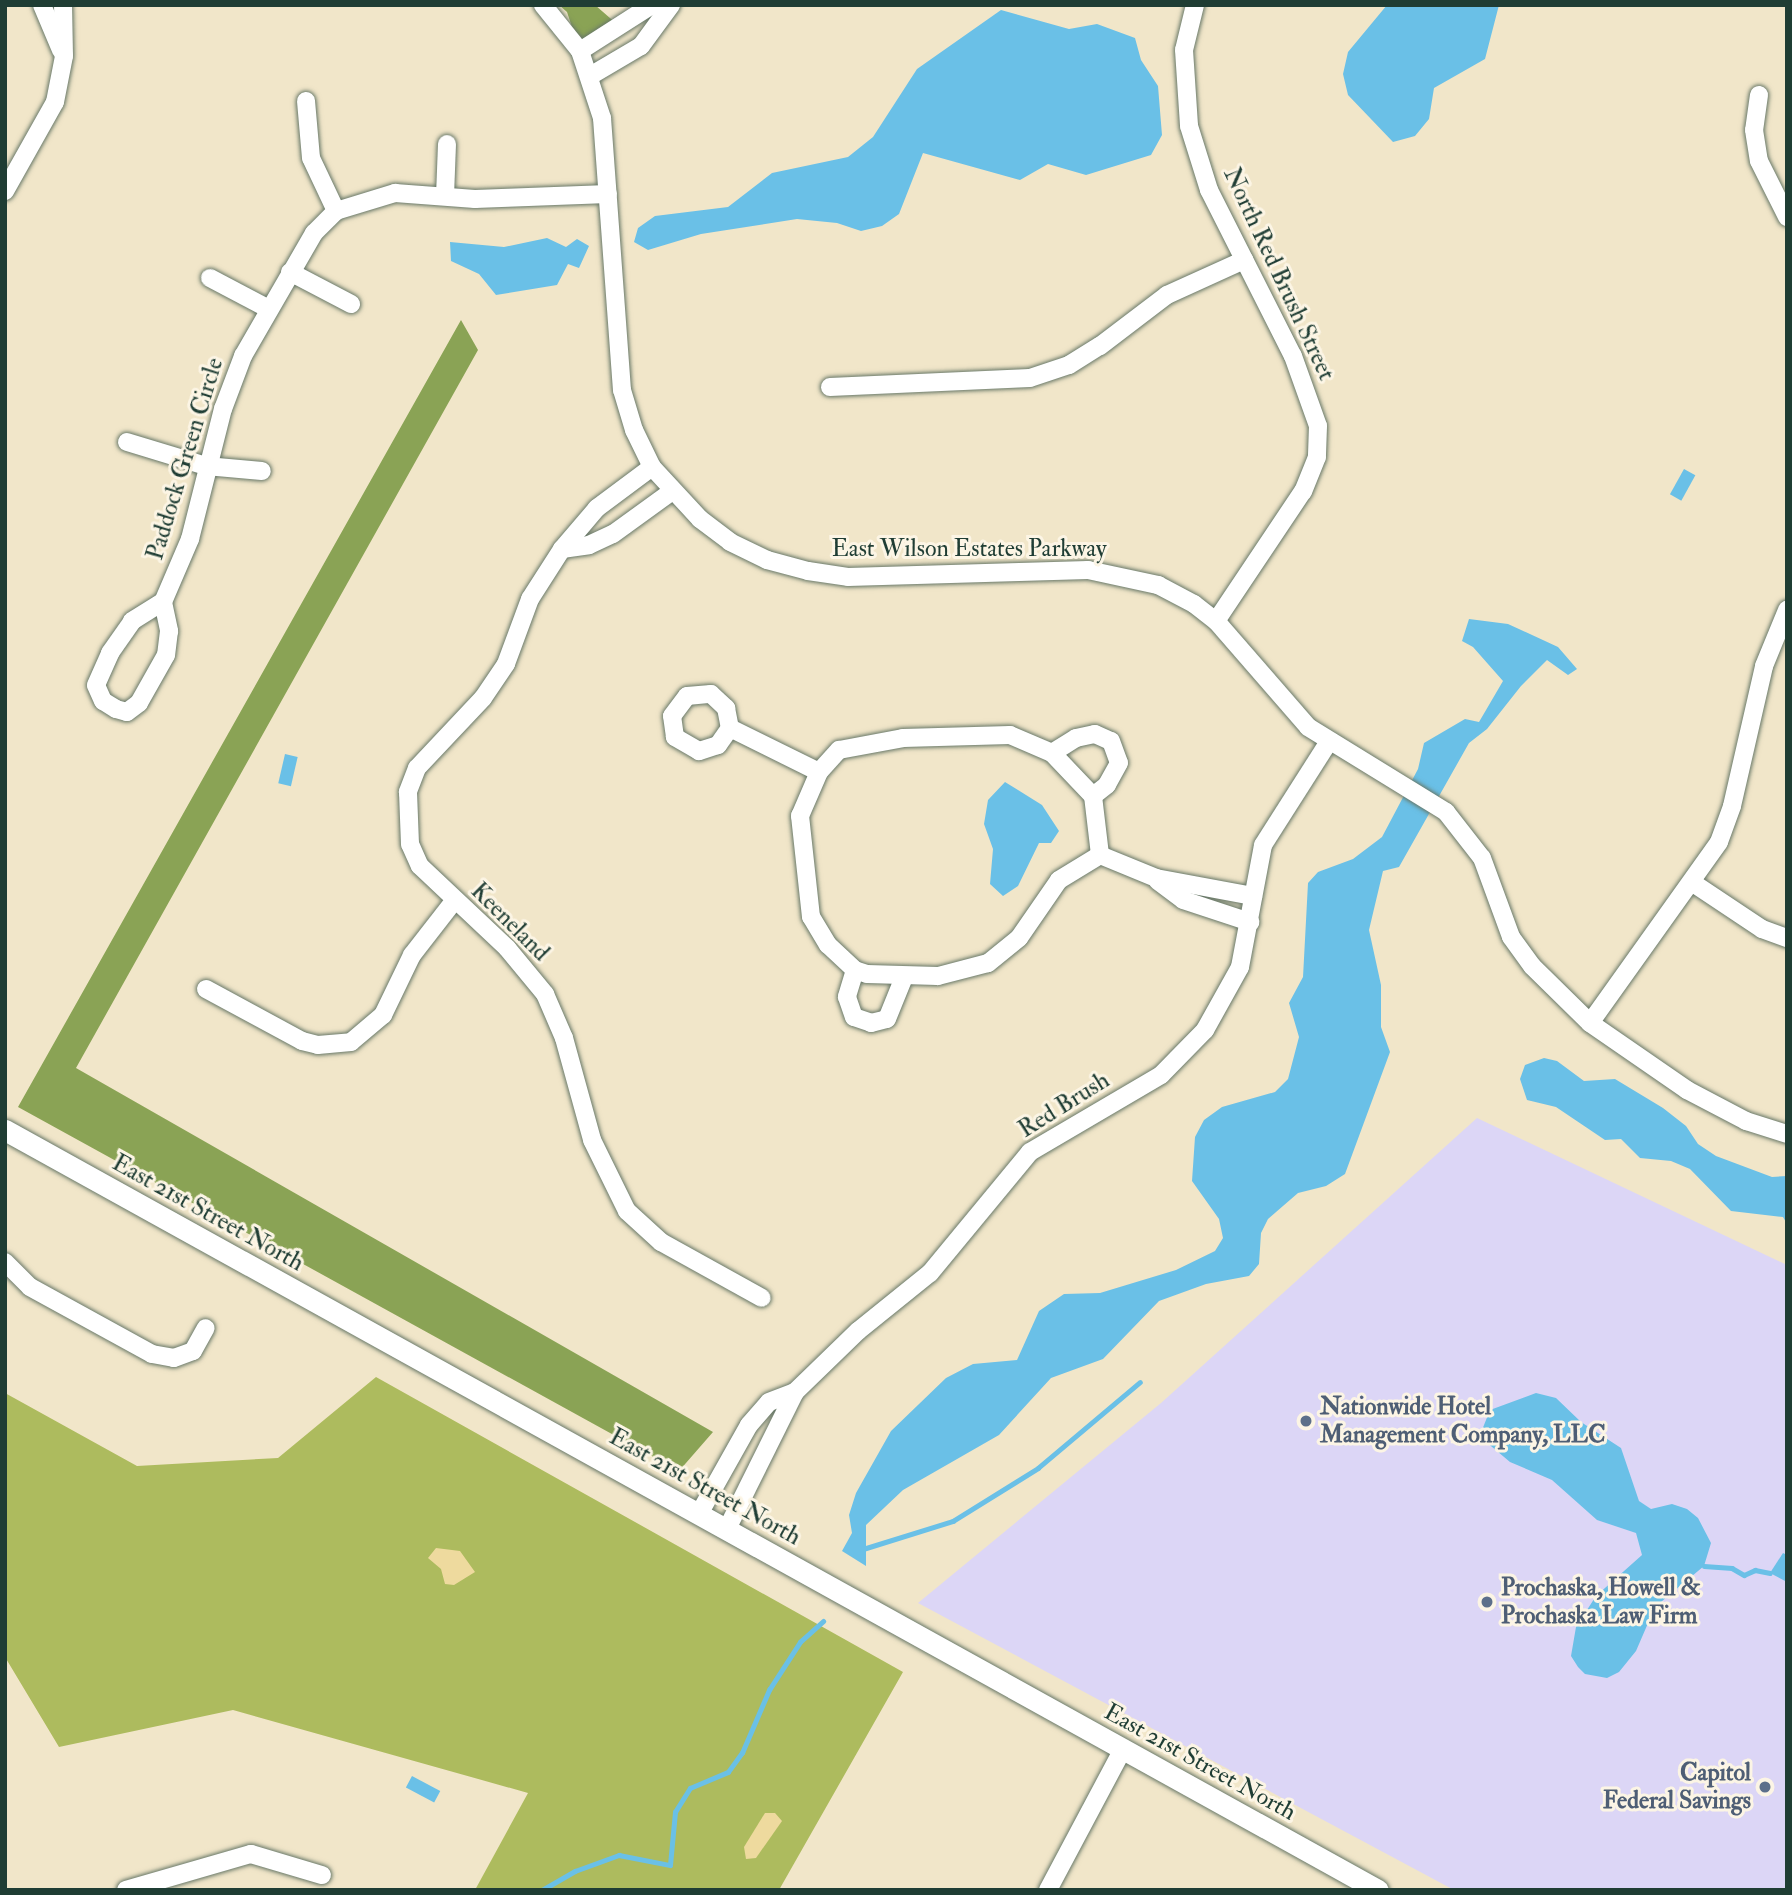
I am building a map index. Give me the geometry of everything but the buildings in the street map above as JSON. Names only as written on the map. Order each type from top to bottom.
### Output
[{"type":"main road","name":"East 21st Street North","points":[[5,1130],[1378,1890]]},
{"type":"street","points":[[42,5],[64,56]]},
{"type":"street","points":[[5,191],[55,102],[64,56],[63,5]]},
{"type":"street","name":"East Wilson Estates Parkway","points":[[543,5],[580,51],[602,118],[622,390],[634,430],[652,467],[671,492],[730,542],[767,560],[808,571],[848,577],[1087,570],[1158,586],[1216,621],[1279,698],[1328,743],[1446,812],[1482,858],[1511,937],[1532,966],[1590,1023],[1687,1090],[1746,1121],[1787,1134]]},
{"type":"street","points":[[580,51],[652,5]]},
{"type":"street","points":[[590,76],[641,46],[671,5]]},
{"type":"street","name":"North Red Brush Street","points":[[1195,5],[1184,50],[1183,90],[1189,126],[1209,190],[1308,391],[1318,426],[1317,457],[1279,529],[1216,621]]},
{"type":"street","points":[[1759,95],[1754,130],[1759,161],[1787,217]]},
{"type":"street","points":[[306,100],[311,158],[336,211]]},
{"type":"street","points":[[445,195],[447,144]]},
{"type":"street","name":"Paddock Green Circle","points":[[163,602],[190,539],[222,409],[267,308],[314,233],[336,211],[395,193],[445,195],[475,200],[608,194]]},
{"type":"street","points":[[830,387],[1030,378],[1069,365],[1100,346],[1167,295],[1244,260]]},
{"type":"street","points":[[290,272],[351,304]]},
{"type":"street","points":[[210,278],[267,308]]},
{"type":"street","points":[[127,442],[206,466],[262,471]]},
{"type":"street","name":"Keeneland","points":[[652,467],[597,508],[562,549],[530,599],[506,664],[483,698],[418,768],[408,792],[410,844],[420,866],[454,901],[507,948],[545,994],[564,1038],[592,1140],[627,1211],[661,1242],[762,1298]]},
{"type":"street","points":[[562,549],[589,545],[612,534],[671,492]]},
{"type":"street","points":[[163,602],[169,631],[166,655],[139,703],[127,712],[116,709],[103,701],[96,685],[132,621],[163,602]]},
{"type":"street","points":[[1590,1023],[1693,883],[1719,842],[1732,806],[1764,666],[1786,614]]},
{"type":"street","points":[[730,727],[819,772]]},
{"type":"street","points":[[1052,752],[1076,738],[1094,734],[1111,741],[1119,763],[1107,785],[1093,796]]},
{"type":"street","points":[[1010,735],[1052,752],[1093,796],[1100,855],[1059,880],[1019,937],[988,963],[938,975],[904,977],[855,970],[828,945],[811,917],[806,891],[800,816],[819,772],[839,750],[903,738],[1010,735]]},
{"type":"street","points":[[1100,855],[1156,878],[1253,896],[1263,845],[1328,743]]},
{"type":"street","points":[[1156,878],[1183,900],[1250,922]]},
{"type":"street","points":[[1693,883],[1762,929],[1787,938]]},
{"type":"street","name":"Red Brush","points":[[727,1529],[795,1392],[858,1331],[930,1273],[1030,1152],[1161,1075],[1183,1055],[1225,1000],[1240,967],[1253,896]]},
{"type":"street","points":[[206,989],[302,1041],[318,1045],[351,1042],[383,1015],[412,955],[454,901]]},
{"type":"street","points":[[855,970],[847,997],[854,1017],[871,1023],[887,1019],[904,977]]},
{"type":"street","points":[[5,1262],[30,1287],[152,1354],[174,1358],[193,1352],[206,1328]]},
{"type":"street","name":"Red Brush","points":[[699,1514],[749,1424],[769,1402],[795,1392]]},
{"type":"street","points":[[1048,1890],[1123,1749]]},
{"type":"street","points":[[126,1890],[251,1854],[322,1875]]},
{"type":"shaded area","points":[[1477,1118],[1787,1265],[1787,1890],[1454,1890],[918,1603],[1161,1403]]},
{"type":"green space","points":[[559,5],[595,5],[618,25],[580,51],[567,12]]},
{"type":"green space","points":[[461,320],[478,350],[76,1068],[713,1432],[679,1471],[18,1107]]},
{"type":"green space","points":[[376,1377],[903,1672],[779,1890],[475,1890],[528,1793],[233,1710],[59,1747],[5,1657],[5,1393],[137,1466],[278,1458]]},
{"type":"sand","points":[[436,1548],[460,1551],[475,1572],[454,1585],[445,1584],[441,1569],[428,1558]]},
{"type":"sand","points":[[765,1813],[775,1813],[782,1821],[756,1858],[746,1859],[744,1847]]},
{"type":"water","points":[[1387,5],[1499,5],[1485,59],[1434,88],[1429,119],[1415,136],[1393,142],[1348,95],[1343,74],[1348,52]]},
{"type":"water","points":[[1001,10],[1069,29],[1097,24],[1135,38],[1141,60],[1158,86],[1162,135],[1151,155],[1086,175],[1048,164],[1020,180],[923,153],[899,214],[882,226],[861,231],[837,223],[797,219],[701,234],[648,250],[634,242],[638,228],[655,216],[728,207],[772,173],[848,157],[873,137],[917,69]]},
{"type":"water","points":[[547,238],[566,247],[577,239],[589,246],[579,268],[568,264],[557,285],[496,295],[479,274],[451,261],[450,242],[504,247]]},
{"type":"water","points":[[1684,469],[1695,475],[1681,501],[1670,494]]},
{"type":"water","points":[[1469,619],[1508,624],[1558,647],[1577,669],[1568,675],[1547,660],[1521,686],[1487,729],[1469,743],[1399,867],[1383,871],[1369,930],[1381,985],[1381,1027],[1390,1052],[1345,1174],[1326,1186],[1298,1193],[1268,1219],[1261,1233],[1259,1264],[1249,1276],[1206,1284],[1159,1301],[1103,1359],[1051,1378],[999,1435],[903,1490],[866,1525],[866,1566],[842,1551],[852,1533],[849,1515],[856,1493],[891,1431],[946,1378],[973,1364],[1017,1360],[1039,1311],[1064,1294],[1100,1293],[1176,1270],[1215,1251],[1223,1238],[1219,1219],[1192,1181],[1195,1137],[1204,1120],[1222,1107],[1275,1092],[1288,1079],[1299,1037],[1289,1003],[1303,977],[1308,883],[1318,872],[1353,859],[1382,837],[1418,769],[1424,743],[1465,719],[1479,722],[1503,681],[1473,647],[1462,641]]},
{"type":"water","points":[[285,754],[298,757],[291,786],[278,783]]},
{"type":"water","points":[[1005,782],[1042,805],[1059,831],[1051,843],[1039,843],[1018,886],[1003,896],[990,884],[993,849],[984,824],[988,800]]},
{"type":"water","points":[[1544,1058],[1557,1061],[1584,1081],[1615,1079],[1663,1108],[1686,1126],[1698,1144],[1716,1156],[1772,1177],[1787,1176],[1787,1224],[1783,1217],[1731,1211],[1690,1169],[1671,1161],[1640,1158],[1621,1139],[1605,1140],[1556,1107],[1527,1100],[1520,1079],[1525,1065]]},
{"type":"water","points":[[1536,1393],[1556,1398],[1581,1422],[1621,1448],[1639,1501],[1651,1509],[1672,1504],[1687,1509],[1698,1518],[1711,1543],[1704,1566],[1655,1607],[1636,1651],[1619,1672],[1607,1678],[1585,1674],[1571,1656],[1576,1627],[1596,1596],[1642,1555],[1636,1533],[1597,1520],[1552,1480],[1510,1462],[1485,1441],[1482,1430],[1490,1410]]},
{"type":"water","points":[[1783,1553],[1787,1555],[1787,1582],[1770,1573]]},
{"type":"water","points":[[412,1776],[440,1791],[434,1803],[406,1787]]},
{"type":"waterway","points":[[863,1549],[953,1521],[1038,1468],[1140,1382]]},
{"type":"waterway","points":[[1704,1566],[1732,1568],[1744,1575],[1755,1570],[1770,1573]]},
{"type":"waterway","points":[[542,1890],[575,1871],[619,1855],[670,1865],[675,1812],[690,1788],[728,1772],[742,1753],[769,1690],[800,1642],[823,1621]]},
{"type":"place","name":"Nationwide Hotel Management Company, LLC","points":[[1306,1421]]},
{"type":"place","name":"Prochaska, Howell & Prochaska Law Firm","points":[[1487,1602]]},
{"type":"place","name":"Capitol Federal Savings","points":[[1765,1787]]}]
